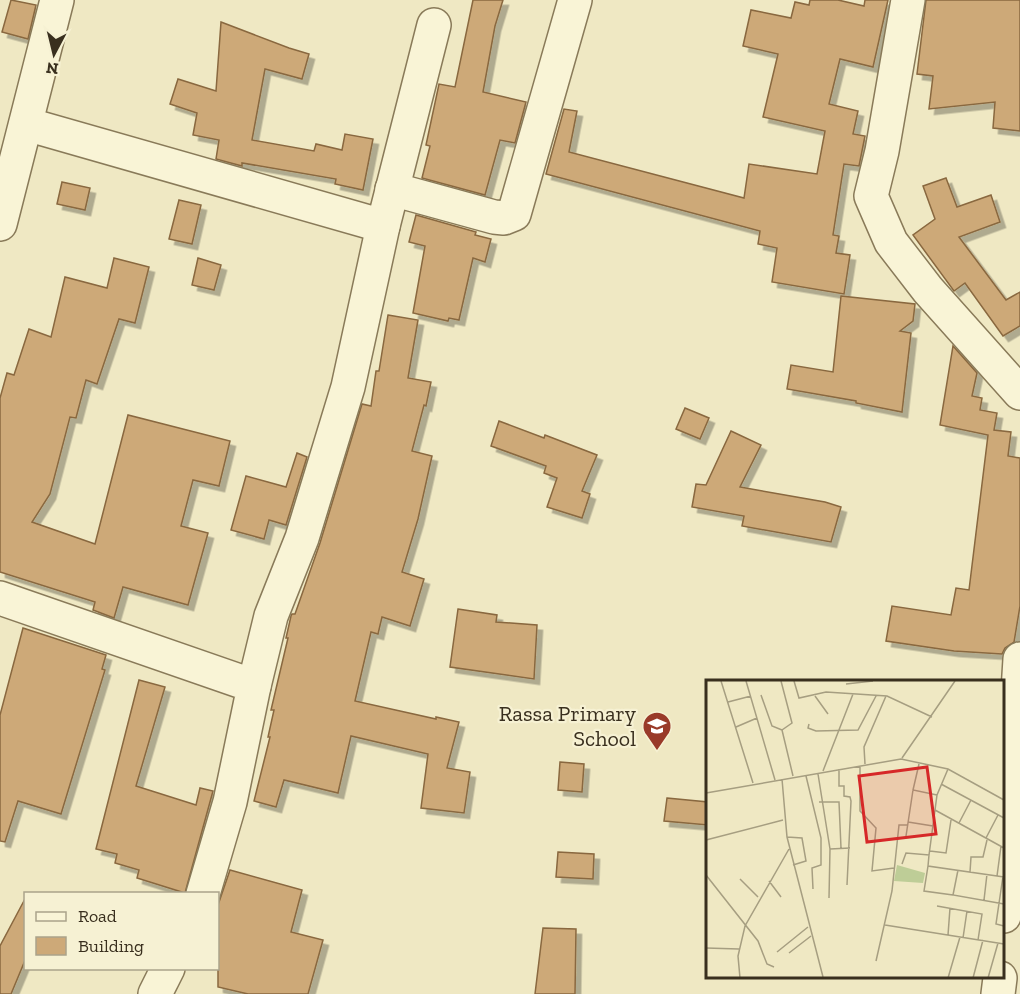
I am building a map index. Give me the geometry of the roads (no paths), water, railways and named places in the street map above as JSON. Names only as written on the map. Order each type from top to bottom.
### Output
[{"type":"street","points":[[0,224],[57,0]]},
{"type":"street","points":[[392,189],[494,217],[504,218],[514,214],[575,0]]},
{"type":"street","points":[[908,0],[882,152],[871,195],[891,242],[928,290],[1020,393]]},
{"type":"street","points":[[205,892],[230,802],[271,616],[302,538],[348,387],[382,226],[434,26]]},
{"type":"street","points":[[26,124],[382,226]]},
{"type":"street","points":[[0,598],[254,686]]},
{"type":"street","points":[[1005,900],[1020,659]]},
{"type":"street","points":[[155,994],[167,970]]},
{"type":"street","points":[[998,994],[999,979]]},
{"type":"place","name":"Rassa Primary School","points":[[657,752]]}]
